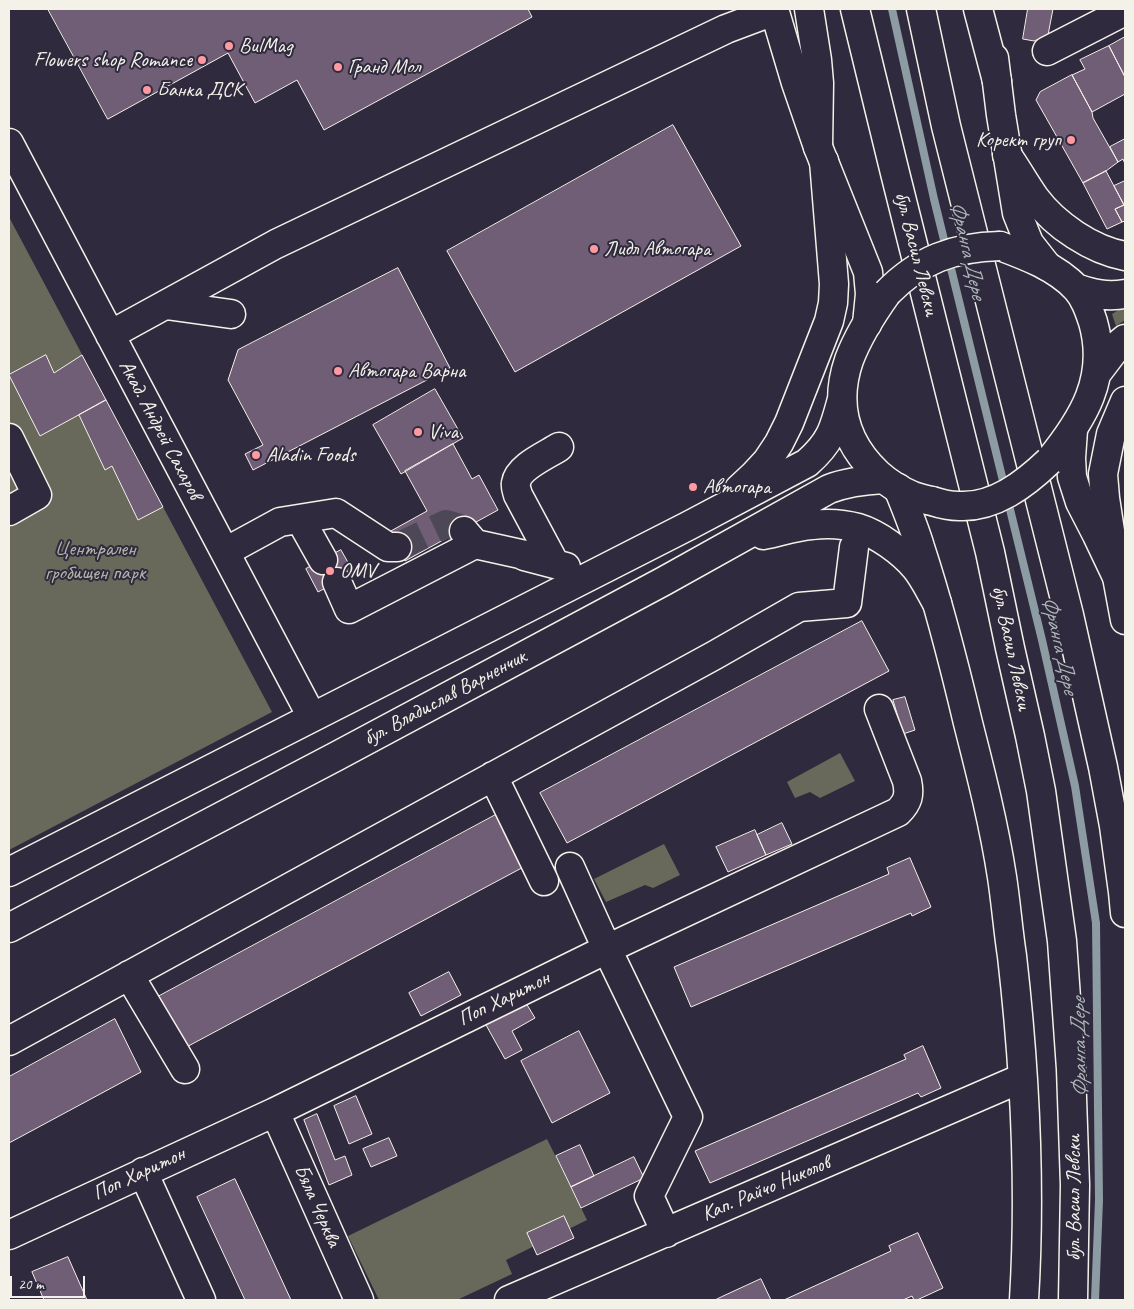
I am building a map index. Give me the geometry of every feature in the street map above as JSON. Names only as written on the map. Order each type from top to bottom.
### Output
[{"type":"main road","points":[[716,511],[767,461],[779,443],[829,321],[833,303],[834,284],[821,154],[819,83],[809,9]]},
{"type":"main road","name":"бул. Васил Левски","points":[[855,9],[990,552],[1040,791],[1062,941],[1071,1060],[1075,1185],[1073,1300]]},
{"type":"main road","points":[[920,9],[946,126],[1069,614],[1114,826],[1125,913]]},
{"type":"main road","points":[[978,9],[997,81]]},
{"type":"main road","points":[[987,9],[1017,213],[1029,243],[1047,266]]},
{"type":"main road","points":[[110,335],[285,240],[726,29],[774,10],[796,83],[821,154],[868,272],[870,294],[867,324]]},
{"type":"main road","points":[[1047,51],[1125,11]]},
{"type":"main road","name":"Акад. Андрей Сахаров","points":[[9,143],[312,717]]},
{"type":"main road","points":[[1007,155],[1036,199],[1059,222],[1080,238],[1097,247],[1113,254],[1125,256]]},
{"type":"main road","points":[[1000,246],[1047,266],[1076,288],[1085,301],[1097,336],[1097,374],[1093,390],[1073,430],[1049,461],[1037,472],[1018,487],[987,502],[971,506],[959,506],[932,501],[913,496],[891,483],[856,450],[844,418],[842,399],[849,360],[867,324],[887,293],[910,272],[940,256],[968,248],[1000,246]]},
{"type":"main road","points":[[1076,288],[1106,296],[1125,294]]},
{"type":"main road","points":[[166,306],[230,314]]},
{"type":"main road","points":[[1097,374],[1119,344],[1125,339]]},
{"type":"main road","name":"бул. Владислав Варненчик","points":[[9,872],[807,463],[818,454],[834,429],[842,399]]},
{"type":"main road","points":[[1125,401],[1111,434],[1103,474],[1105,498],[1125,620]]},
{"type":"main road","points":[[1073,430],[1071,458],[1074,484],[1080,502],[1117,577]]},
{"type":"main road","points":[[9,438],[37,496],[9,511]]},
{"type":"main road","points":[[555,564],[518,495],[515,484],[519,474],[528,466],[560,447]]},
{"type":"main road","name":"бул. Владислав Варненчик","points":[[9,928],[664,581],[829,489],[856,481],[891,483]]},
{"type":"main road","points":[[891,483],[919,545],[951,652],[986,795],[1000,869],[1015,989],[1022,1078],[1027,1201],[1024,1300]]},
{"type":"main road","points":[[225,552],[280,522],[336,513],[388,547],[398,547]]},
{"type":"main road","points":[[300,519],[349,609],[469,536],[524,556],[594,573]]},
{"type":"main road","points":[[735,541],[812,525],[841,525],[858,528],[874,535],[906,558],[923,579],[937,603]]},
{"type":"main road","points":[[9,1041],[716,655],[799,606],[847,603],[854,546]]},
{"type":"main road","name":"Поп Харитон","points":[[9,1235],[274,1112],[607,949],[898,812],[905,806],[909,789],[879,709]]},
{"type":"main road","points":[[493,776],[544,881]]},
{"type":"main road","points":[[570,867],[607,949],[688,1117],[649,1196],[666,1232]]},
{"type":"main road","points":[[129,975],[185,1069]]},
{"type":"main road","name":"Кап. Райчо Николов","points":[[509,1300],[1022,1078]]},
{"type":"main road","name":"Бяла Черква","points":[[274,1112],[359,1300]]},
{"type":"main road","points":[[143,1172],[201,1300]]},
{"type":"green space","name":"Централен гробищен парк","points":[[9,217],[272,712],[9,850]]},
{"type":"green space","points":[[1125,306],[1125,320],[1116,326],[1112,314]]},
{"type":"green space","points":[[840,753],[855,781],[820,798],[810,792],[795,798],[787,782]]},
{"type":"green space","points":[[664,844],[680,875],[653,888],[645,885],[606,902],[594,879]]},
{"type":"green space","points":[[547,1139],[587,1220],[506,1260],[512,1274],[457,1300],[379,1300],[348,1236]]},
{"type":"building","name":"Гранд Мол","points":[[48,9],[528,9],[532,17],[324,130],[297,80],[255,103],[228,53],[108,119]]},
{"type":"building","points":[[1028,9],[1053,9],[1048,35],[1034,41],[1023,39]]},
{"type":"building","points":[[1125,37],[1125,77],[1109,46]]},
{"type":"building","points":[[1109,46],[1125,77],[1125,94],[1092,112],[1072,75],[1085,69],[1080,60]]},
{"type":"building","points":[[1072,75],[1092,112],[1093,118],[1118,162],[1106,171],[1083,183],[1036,100],[1040,92]]},
{"type":"building","name":"Лидл Автогара","points":[[673,125],[741,246],[515,372],[447,251]]},
{"type":"building","points":[[1125,139],[1125,164],[1123,159],[1118,162],[1110,147]]},
{"type":"building","points":[[1106,171],[1124,205],[1115,209],[1122,222],[1107,229],[1083,183]]},
{"type":"building","points":[[1125,181],[1125,221],[1122,222],[1115,209],[1124,205],[1114,186]]},
{"type":"building","name":"Автогара Варна","points":[[398,268],[450,368],[253,470],[245,454],[263,445],[228,380],[238,350]]},
{"type":"building","points":[[46,355],[54,373],[82,355],[106,400],[40,436],[9,375]]},
{"type":"building","name":"Viva","points":[[435,389],[463,438],[401,474],[373,425]]},
{"type":"building","points":[[106,400],[163,507],[138,520],[112,466],[105,470],[79,415]]},
{"type":"building","points":[[453,444],[472,479],[479,475],[498,510],[405,561],[389,532],[427,511],[405,471]]},
{"type":"building","name":"OMV","points":[[341,550],[354,573],[318,592],[306,569]]},
{"type":"building","points":[[862,621],[889,671],[567,843],[540,793]]},
{"type":"building","points":[[905,697],[915,730],[903,734],[893,700]]},
{"type":"building","points":[[503,811],[531,863],[179,1051],[152,1000]]},
{"type":"building","points":[[782,823],[792,844],[766,855],[757,835]]},
{"type":"building","points":[[755,830],[766,855],[728,872],[716,847]]},
{"type":"building","points":[[910,858],[931,907],[912,916],[911,913],[691,1007],[674,967],[889,874],[887,868]]},
{"type":"building","points":[[449,972],[461,995],[421,1016],[409,993]]},
{"type":"building","points":[[526,1003],[535,1018],[512,1031],[522,1050],[505,1059],[486,1025]]},
{"type":"building","points":[[115,1019],[141,1072],[9,1143],[9,1077]]},
{"type":"building","points":[[579,1031],[610,1093],[552,1123],[521,1061]]},
{"type":"building","points":[[923,1046],[941,1088],[921,1097],[918,1093],[710,1183],[695,1151],[906,1059],[904,1055]]},
{"type":"building","points":[[356,1096],[372,1134],[349,1144],[334,1106]]},
{"type":"building","points":[[317,1114],[335,1160],[345,1156],[352,1175],[329,1185],[304,1120]]},
{"type":"building","points":[[389,1138],[397,1156],[371,1167],[363,1149]]},
{"type":"building","points":[[580,1145],[594,1176],[571,1187],[556,1156]]},
{"type":"building","points":[[634,1157],[644,1178],[581,1208],[571,1187]]},
{"type":"building","points":[[235,1179],[291,1300],[245,1300],[197,1197]]},
{"type":"building","points":[[564,1216],[574,1238],[537,1255],[527,1233]]},
{"type":"building","points":[[918,1233],[943,1288],[917,1300],[914,1300],[912,1296],[903,1300],[784,1300],[891,1251],[889,1246]]},
{"type":"building","points":[[68,1257],[87,1300],[44,1300],[32,1272]]},
{"type":"building","points":[[761,1279],[771,1300],[715,1300],[721,1297]]},
{"type":"waterway","name":"Франга Дере","points":[[892,9],[934,199],[1042,640],[1075,786],[1096,923],[1099,1200],[1095,1300]]},
{"type":"tunnel","points":[[397,547],[446,524],[463,529]]},
{"type":"place","name":"BulMag","points":[[229,46]]},
{"type":"place","name":"Flowers shop Romance","points":[[202,60]]},
{"type":"place","name":"Гранд Мол","points":[[338,67]]},
{"type":"place","name":"Банка ДСК","points":[[147,90]]},
{"type":"place","name":"Корект груп","points":[[1071,140]]},
{"type":"place","name":"Лидл Автогара","points":[[594,249]]},
{"type":"place","name":"Автогара Варна","points":[[338,371]]},
{"type":"place","name":"Viva","points":[[418,432]]},
{"type":"place","name":"Aladin Foods","points":[[256,455]]},
{"type":"place","name":"Автогара","points":[[693,487]]},
{"type":"place","name":"OMV","points":[[330,571]]}]
